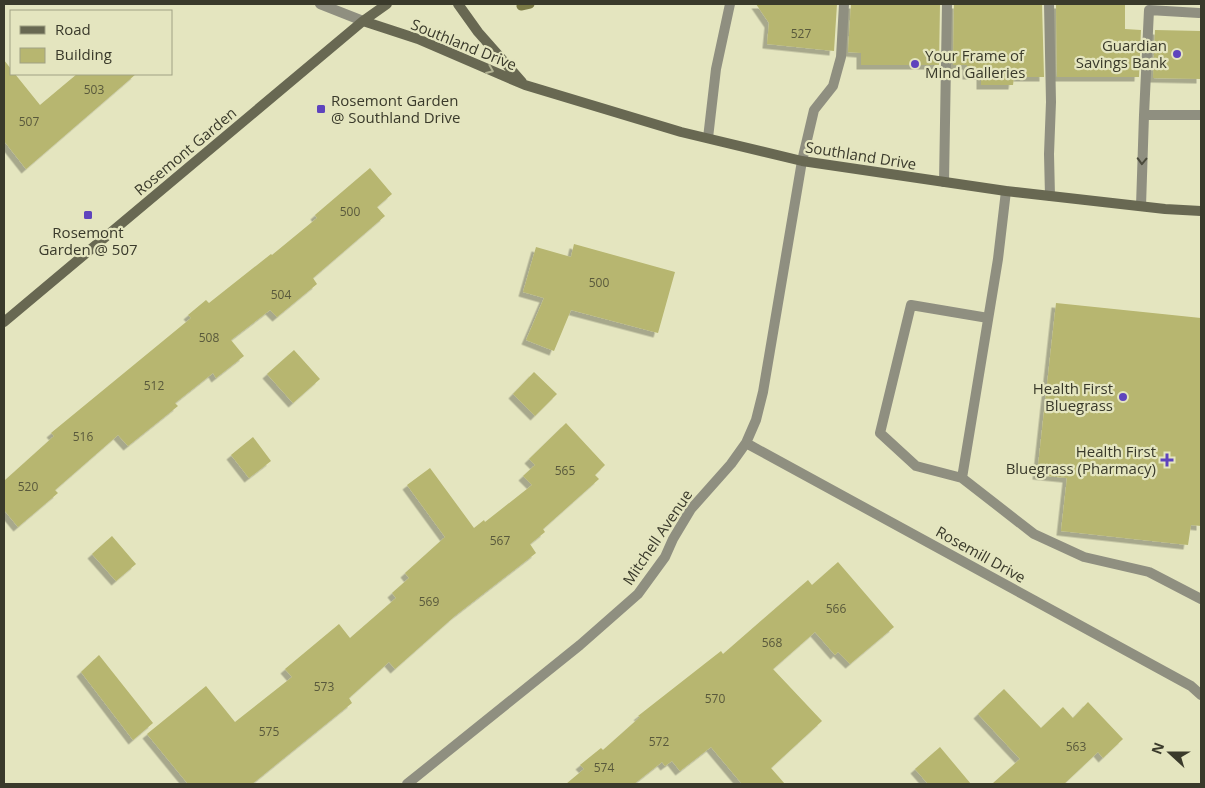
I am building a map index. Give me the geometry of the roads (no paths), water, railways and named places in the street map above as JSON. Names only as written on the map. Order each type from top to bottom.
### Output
[{"type":"main road","name":"Rosemont Garden","points":[[4,322],[363,21],[387,4]]},
{"type":"main road","name":"Southland Drive","points":[[458,4],[478,32],[525,85]]},
{"type":"main road","name":"Southland Drive","points":[[363,21],[418,39],[525,85],[681,132],[802,161],[1006,191],[1201,211]]},
{"type":"street","points":[[320,4],[363,21]]},
{"type":"street","points":[[708,138],[716,69],[730,4]]},
{"type":"street","name":"Mitchell Avenue","points":[[407,784],[580,645],[638,594],[665,557],[690,509],[731,464],[746,442],[756,420],[763,392],[802,161],[814,110],[833,86],[842,56],[844,4]]},
{"type":"street","points":[[944,182],[947,4]]},
{"type":"street","points":[[1049,4],[1050,196]]},
{"type":"street","points":[[1141,206],[1148,7],[1199,13]]},
{"type":"street","points":[[1144,115],[1201,115]]},
{"type":"street","points":[[962,478],[998,259],[1006,191]]},
{"type":"street","points":[[988,318],[911,306],[880,433],[916,466],[962,478],[1034,534],[1084,557],[1149,572],[1201,599]]},
{"type":"street","name":"Rosemill Drive","points":[[746,442],[1191,686],[1201,695]]},
{"type":"waterway","points":[[521,6],[530,4]]},
{"type":"place","name":"Guardian Savings Bank","points":[[1177,54]]},
{"type":"place","name":"Your Frame of Mind Galleries","points":[[915,64]]},
{"type":"place","name":"Rosemont Garden @ Southland Drive","points":[[321,109]]},
{"type":"place","name":"Rosemont Garden @ 507","points":[[88,215]]},
{"type":"place","name":"Health First Bluegrass","points":[[1123,397]]},
{"type":"place","name":"Health First Bluegrass (Pharmacy)","points":[[1167,460]]}]
